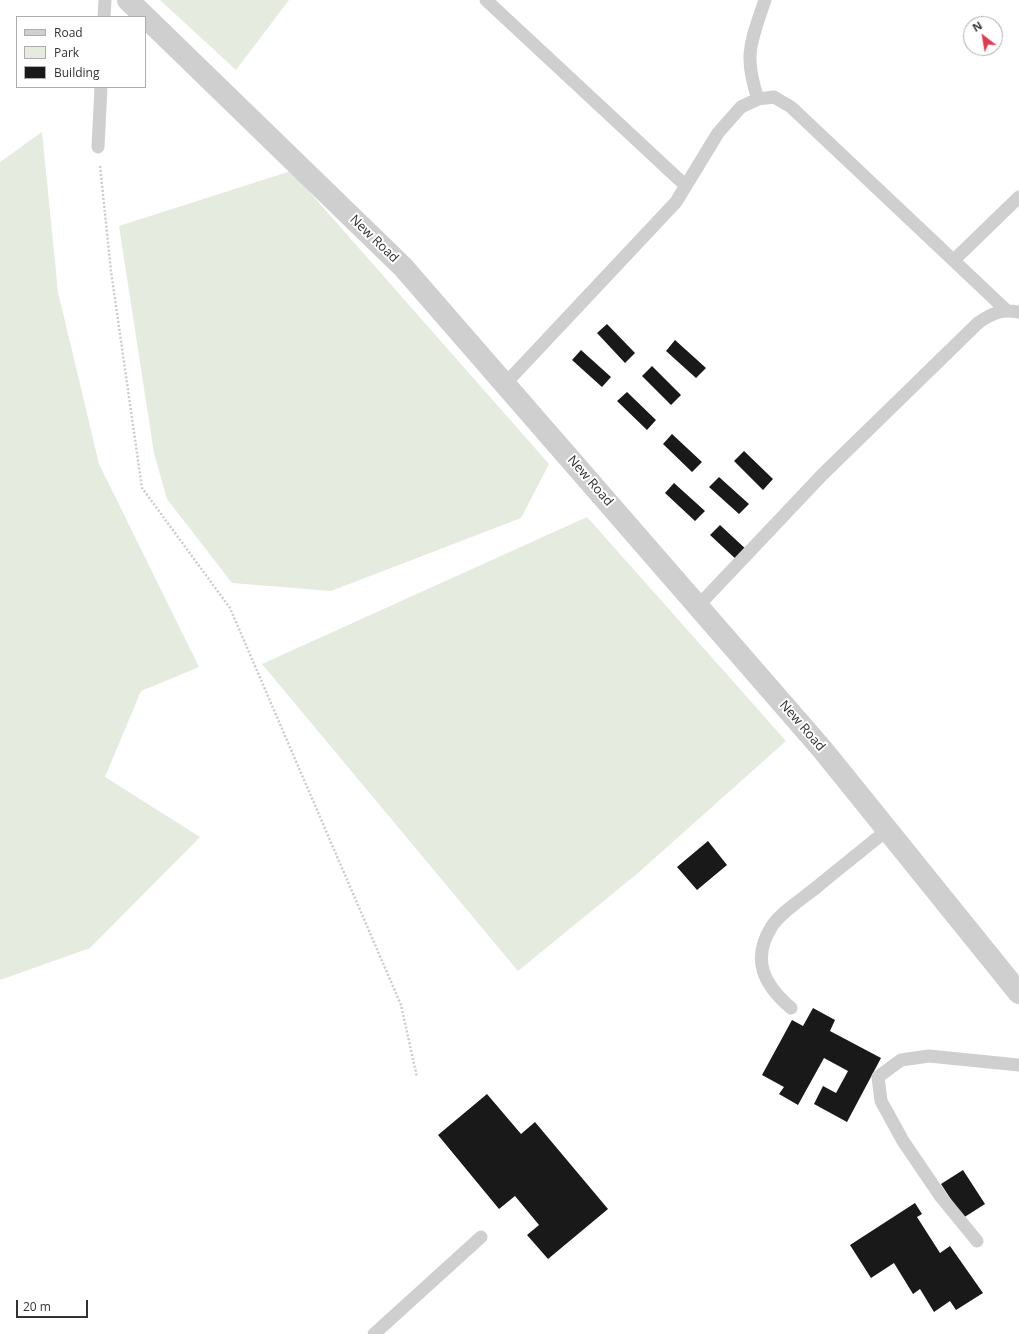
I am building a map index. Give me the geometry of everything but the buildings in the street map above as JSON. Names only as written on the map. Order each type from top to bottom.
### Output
[{"type":"street","name":"New Road","points":[[128,0],[144,16]]},
{"type":"street","name":"New Road","points":[[146,17],[403,267],[822,748],[1019,993]]},
{"type":"lane","points":[[104,16],[105,0]]},
{"type":"lane","points":[[486,0],[686,186]]},
{"type":"lane","points":[[758,99],[750,78],[748,59],[752,39],[765,0]]},
{"type":"lane","points":[[98,147],[101,88]]},
{"type":"lane","points":[[505,384],[676,202],[718,133],[742,107],[758,99],[774,97],[791,107],[954,260],[1013,311]]},
{"type":"lane","points":[[954,260],[1019,197]]},
{"type":"lane","points":[[698,606],[822,475],[945,353],[978,323],[994,312],[1013,311]]},
{"type":"lane","points":[[791,1008],[779,998],[764,976],[760,961],[761,949],[772,925],[888,830]]},
{"type":"lane","points":[[976,1241],[941,1197],[903,1141],[881,1101],[878,1077],[901,1060],[928,1056],[1019,1065]]},
{"type":"lane","points":[[374,1334],[481,1237]]},
{"type":"path","points":[[98,147],[108,228],[111,271],[142,488],[230,608],[401,1005],[417,1077]]},
{"type":"green space","points":[[160,0],[289,0],[236,70]]},
{"type":"green space","points":[[42,132],[58,292],[99,464],[199,667],[141,691],[105,777],[200,837],[90,948],[0,980],[0,162]]},
{"type":"green space","points":[[291,171],[549,464],[521,518],[331,591],[232,583],[167,499],[154,453],[119,226]]},
{"type":"green space","points":[[587,517],[786,741],[638,873],[518,971],[262,664]]}]
